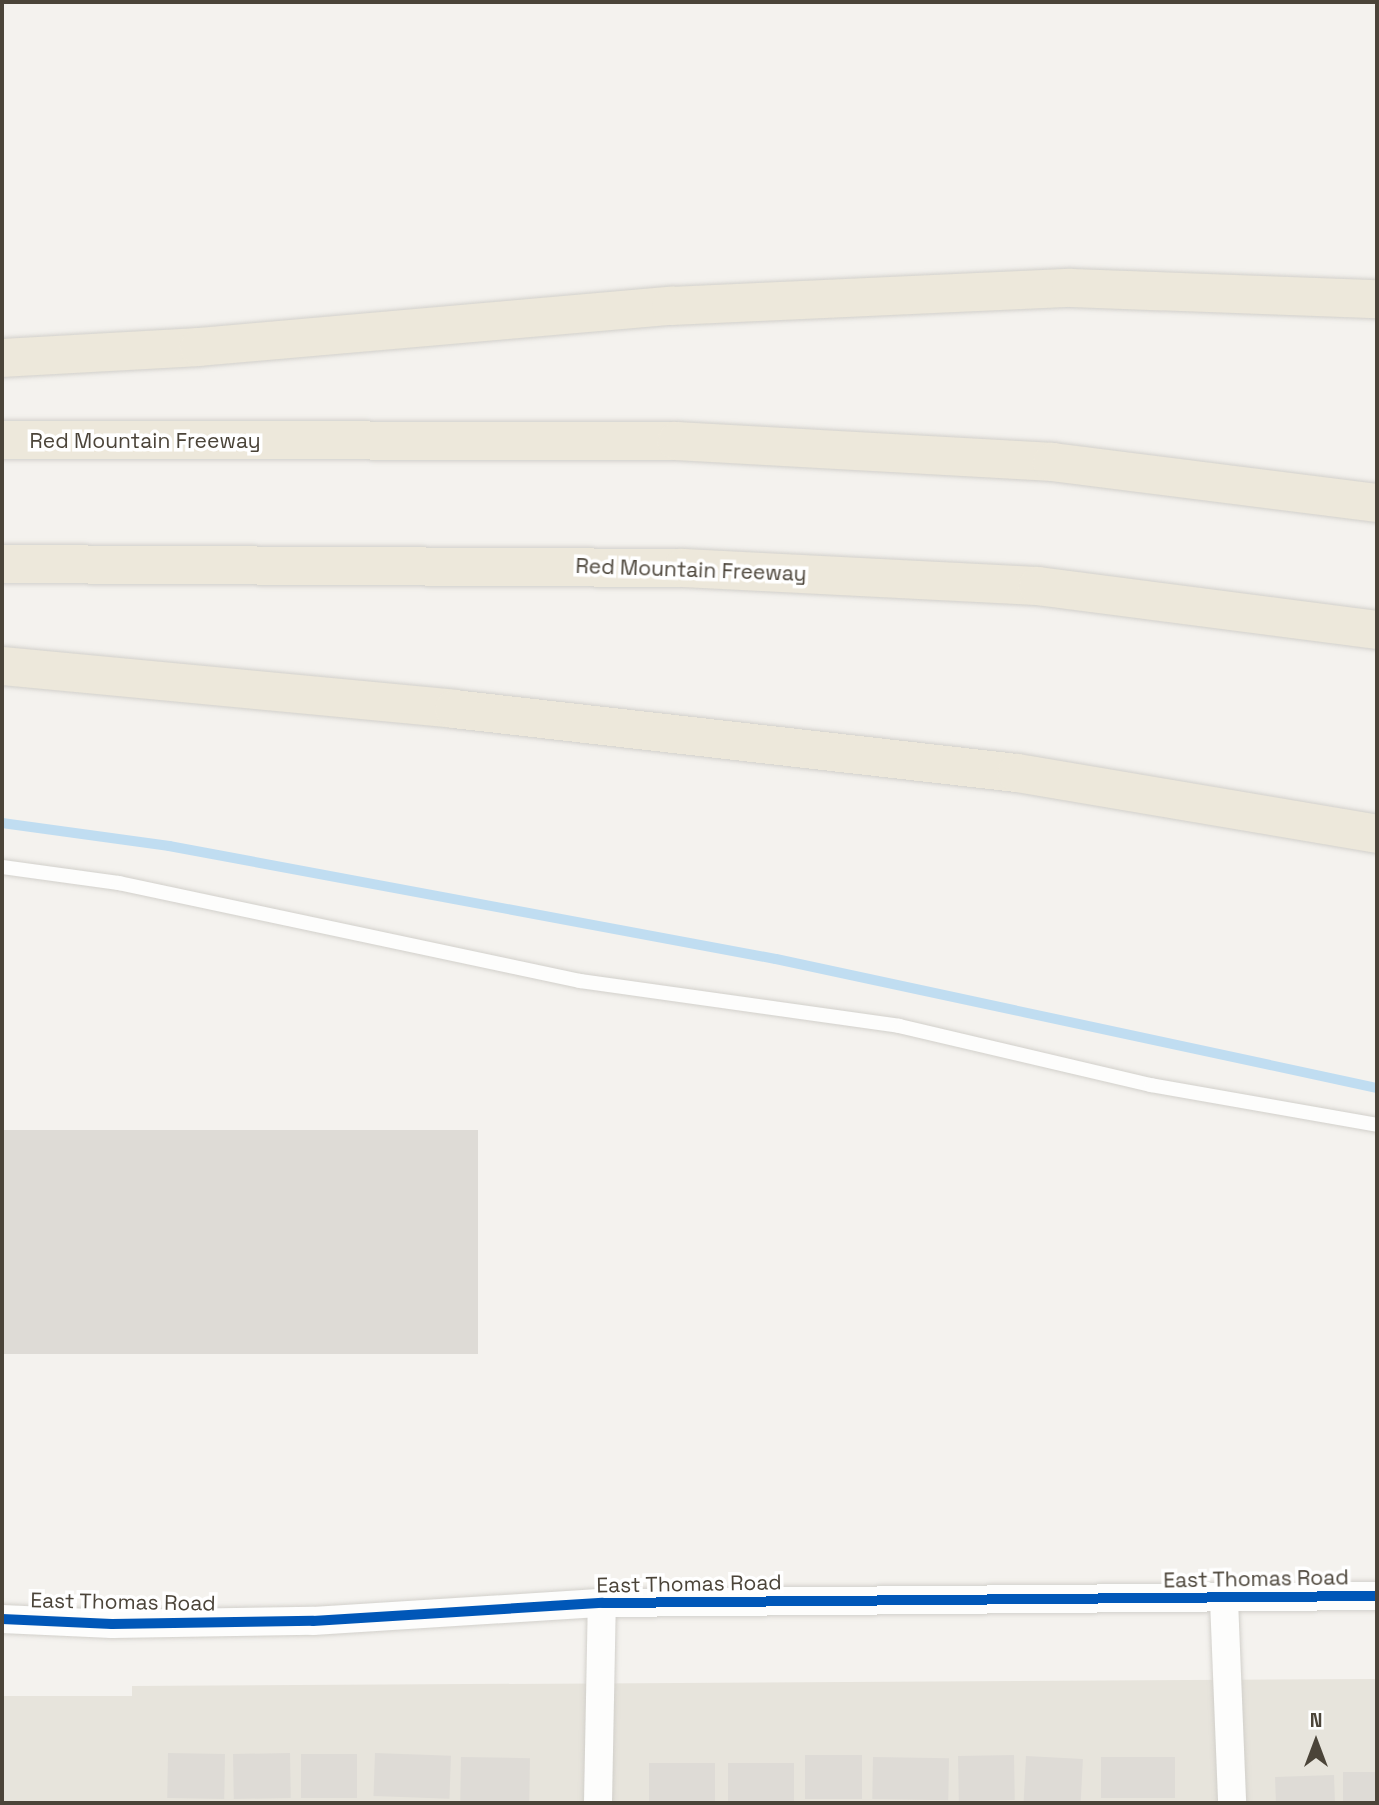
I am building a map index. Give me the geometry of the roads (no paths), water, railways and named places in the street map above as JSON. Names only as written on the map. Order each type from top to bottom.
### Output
[{"type":"highway","points":[[2,358],[199,347],[671,306],[1058,288],[1377,299]]},
{"type":"highway","name":"Red Mountain Freeway","points":[[2,440],[677,441],[1052,462],[1377,503]]},
{"type":"highway","name":"Red Mountain Freeway","points":[[2,564],[683,568],[1038,586],[1377,630]]},
{"type":"highway","points":[[2,666],[454,709],[1017,773],[1377,834]]},
{"type":"street","name":"East Thomas Road","points":[[2,1619],[112,1624],[313,1621],[602,1604],[1224,1600],[1377,1596]]},
{"type":"street","points":[[1224,1600],[1232,1803]]},
{"type":"street","points":[[598,1803],[602,1604]]},
{"type":"lane","points":[[2,867],[119,883],[580,981],[899,1026],[1151,1085],[1377,1125]]},
{"type":"waterway","points":[[2,823],[169,846],[776,959],[1377,1088]]}]
